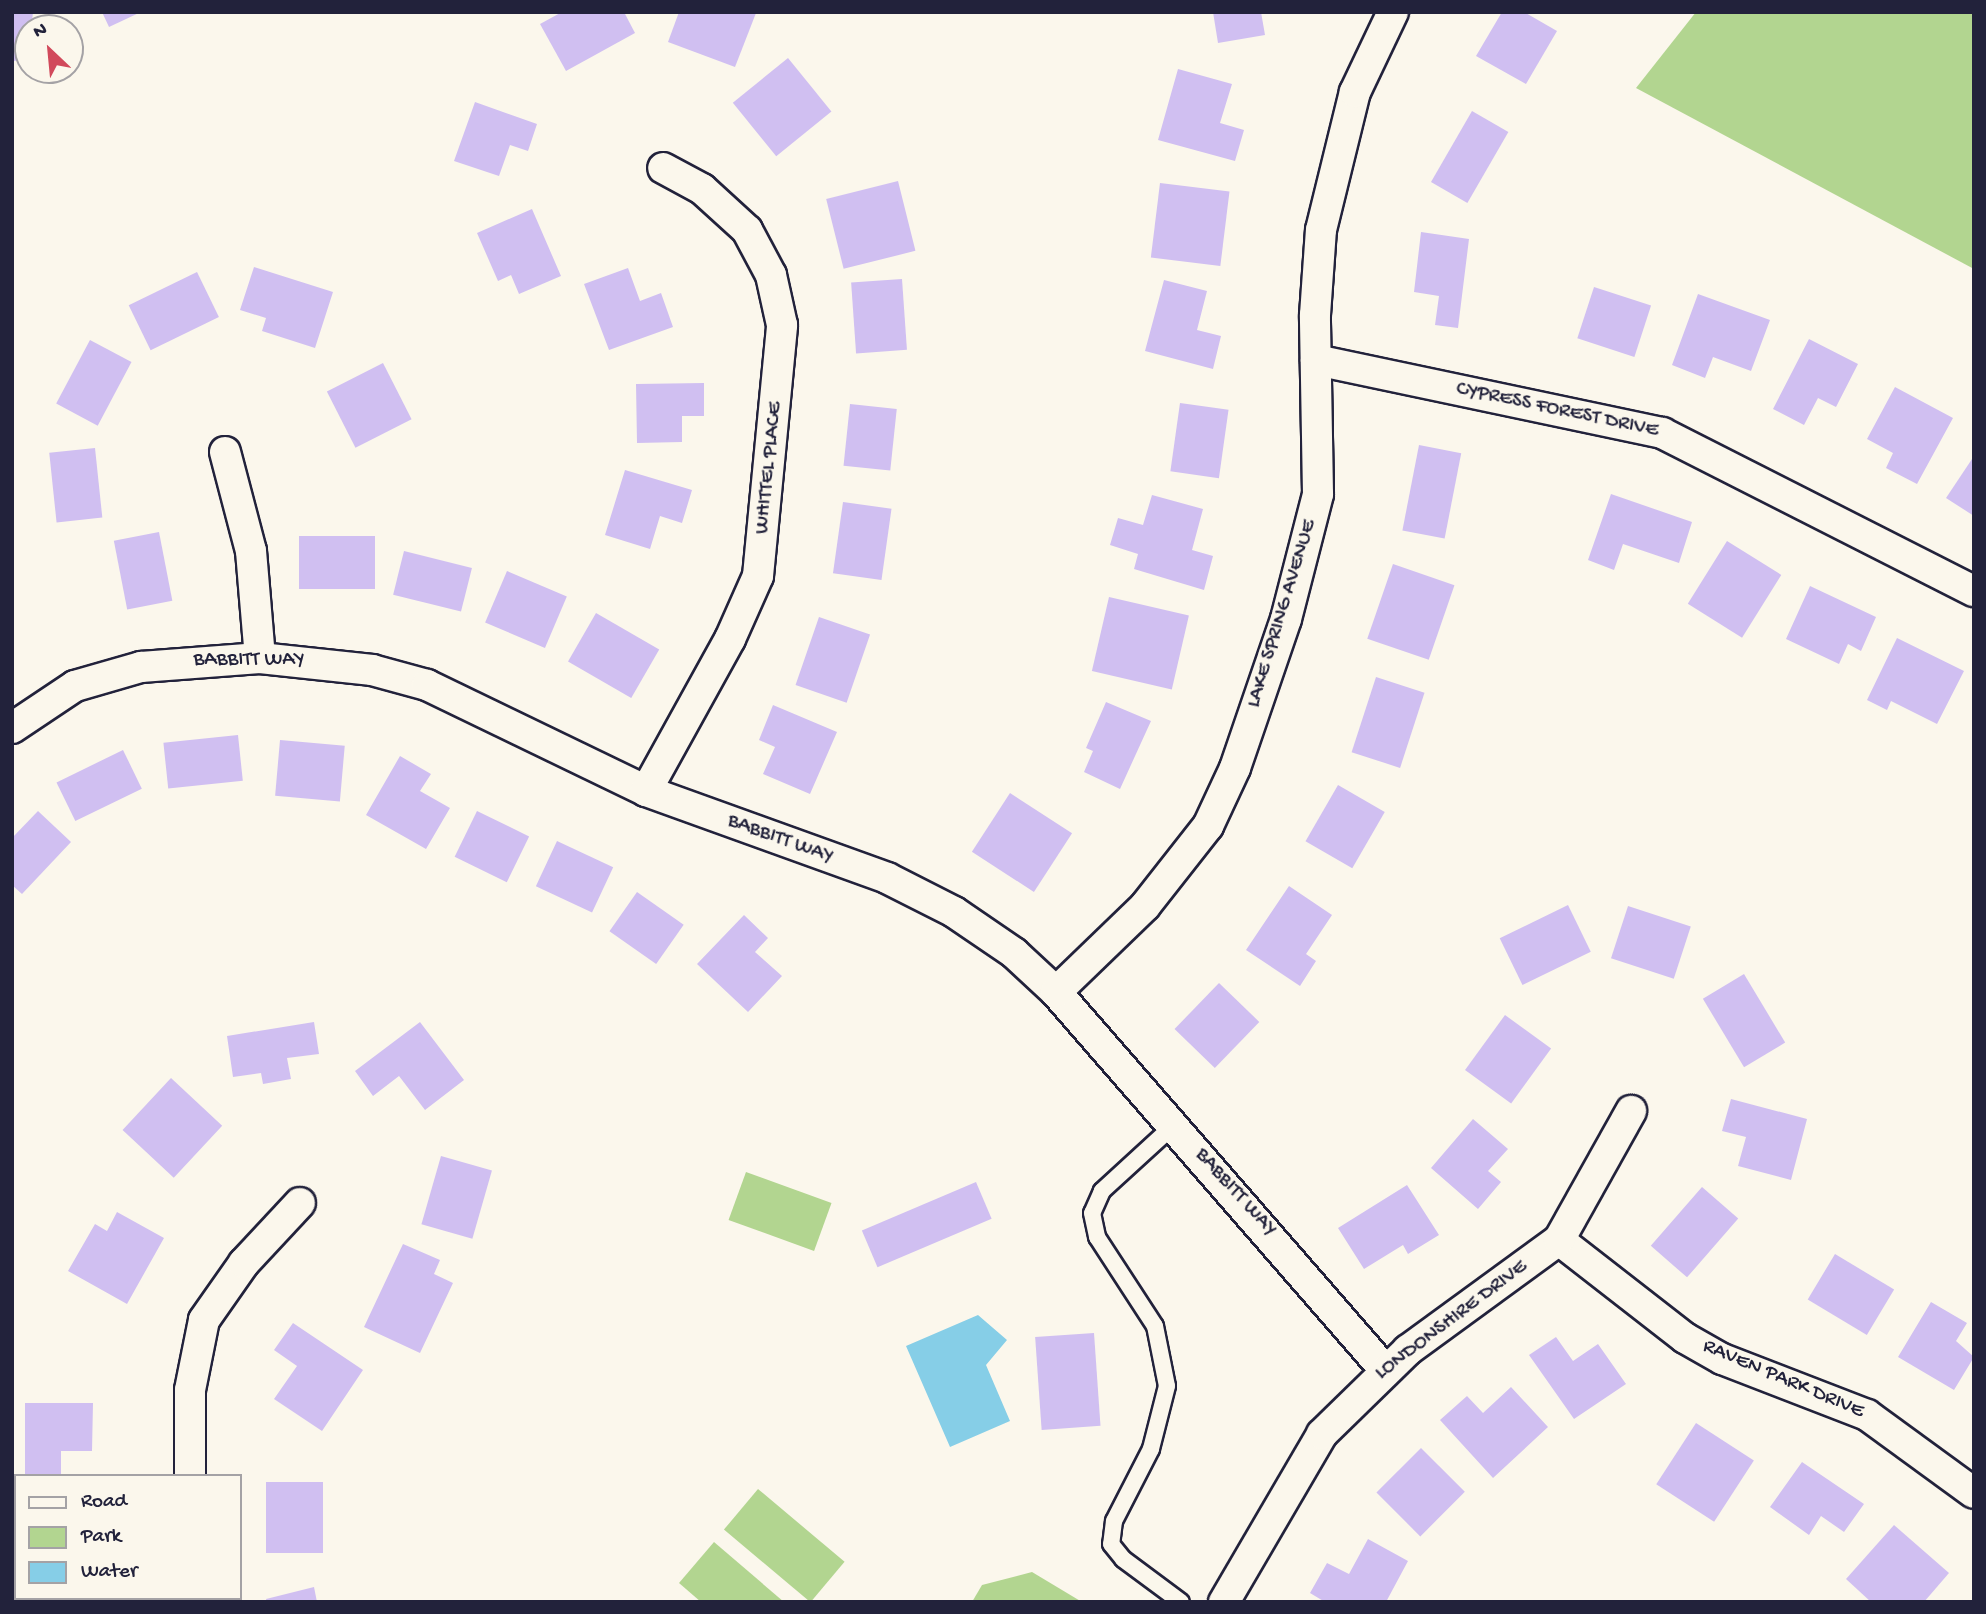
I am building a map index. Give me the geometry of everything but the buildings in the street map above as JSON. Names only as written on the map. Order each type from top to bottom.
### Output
[{"type":"street","name":"LAKE SPRING AVENUE","points":[[1056,992],[1181,866],[1208,826],[1235,768],[1310,537],[1318,494],[1316,275],[1337,151],[1355,92],[1393,12]]},
{"type":"street","name":"WHITTEL PLACE","points":[[646,791],[730,639],[758,576],[782,325],[771,275],[747,230],[702,189],[663,168]]},
{"type":"street","name":"CYPRESS FOREST DRIVE","points":[[1316,360],[1662,433],[1974,591]]},
{"type":"street","points":[[225,452],[251,551],[260,658]]},
{"type":"street","name":"BABBITT WAY","points":[[12,728],[75,686],[105,676],[199,659],[260,658],[372,670],[427,685],[646,791],[924,895],[1014,953],[1056,992],[1385,1370]]},
{"type":"street","name":"LONDONSHIRE DRIVE","points":[[1224,1602],[1322,1434],[1385,1370],[1559,1240],[1631,1111]]},
{"type":"street","points":[[190,1474],[190,1390],[204,1320],[244,1263],[300,1203]]},
{"type":"street","name":"RAVEN PARK DRIVE","points":[[1559,1240],[1685,1338],[1722,1359],[1867,1415],[1974,1493]]},
{"type":"lane","points":[[1174,1125],[1102,1191],[1092,1213],[1097,1237],[1155,1326],[1167,1386],[1151,1449],[1114,1521],[1111,1544],[1123,1559],[1181,1602]]},
{"type":"green space","points":[[1696,12],[1974,12],[1974,269],[1636,88]]},
{"type":"green space","points":[[746,1172],[832,1203],[814,1251],[729,1220]]},
{"type":"green space","points":[[758,1489],[845,1562],[810,1602],[724,1530]]},
{"type":"green space","points":[[714,1542],[784,1602],[701,1602],[679,1583]]},
{"type":"green space","points":[[1032,1572],[1082,1602],[972,1602],[982,1585]]},
{"type":"water","points":[[978,1315],[1007,1340],[986,1365],[1010,1421],[950,1447],[906,1346]]}]
